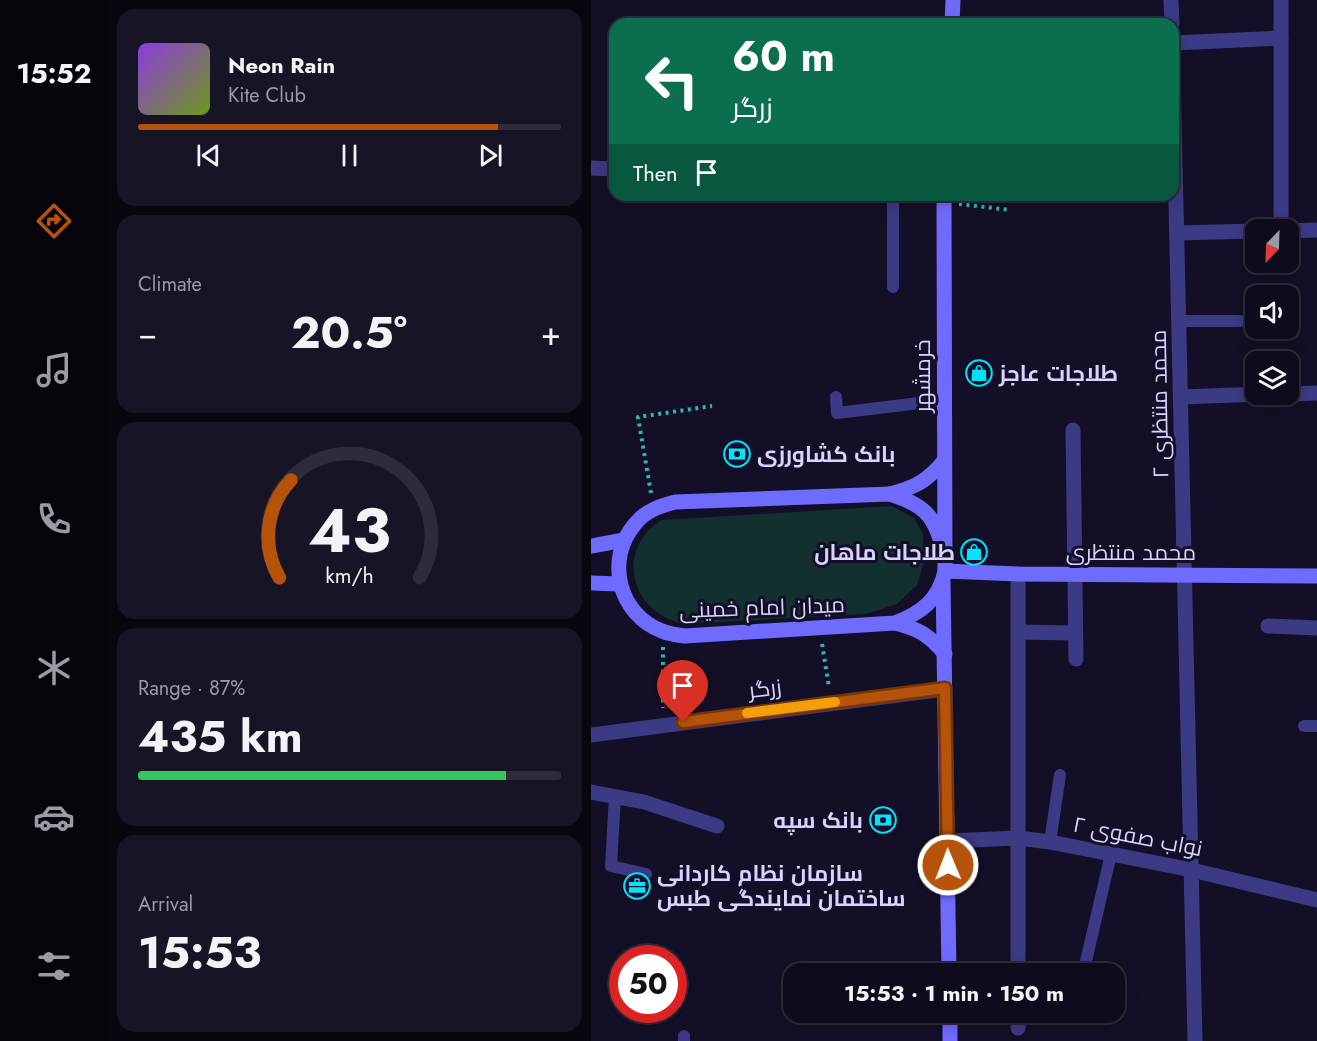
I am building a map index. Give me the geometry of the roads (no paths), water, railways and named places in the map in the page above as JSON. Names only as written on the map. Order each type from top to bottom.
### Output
[{"type":"main road","points":[[952,18],[953,0]]},
{"type":"main road","name":"خرمشهر","points":[[944,201],[944,569]]},
{"type":"main road","points":[[591,584],[619,584],[618,562],[624,540],[636,522],[654,508],[675,502],[890,494],[911,489],[930,477],[944,460]]},
{"type":"main road","points":[[890,494],[911,501],[929,515],[940,535],[944,569],[949,963]]},
{"type":"main road","points":[[591,546],[624,540]]},
{"type":"main road","name":"محمد منتظری","points":[[944,569],[1018,574],[1317,576]]},
{"type":"main road","name":"میدان امام خمینی","points":[[619,584],[628,604],[643,621],[663,632],[685,636],[895,623],[916,615],[933,599],[944,569]]},
{"type":"main road","points":[[895,623],[915,628],[932,639],[945,654]]},
{"type":"main road","points":[[950,1023],[950,1041]]},
{"type":"street","points":[[1171,0],[1172,18]]},
{"type":"street","points":[[1281,0],[1281,219]]},
{"type":"street","points":[[1179,43],[1281,38]]},
{"type":"street","points":[[591,168],[609,169]]},
{"type":"street","name":"محمد منتظری ۲","points":[[1176,201],[1197,1041]]},
{"type":"street","points":[[1177,233],[1245,231]]},
{"type":"street","points":[[1299,231],[1317,231]]},
{"type":"street","points":[[1299,394],[1317,393]]},
{"type":"street","points":[[1181,397],[1245,395]]},
{"type":"street","points":[[1073,430],[1073,574],[1076,659]]},
{"type":"street","points":[[1018,574],[1018,963]]},
{"type":"street","points":[[1268,626],[1317,628]]},
{"type":"street","points":[[1018,632],[1075,633]]},
{"type":"street","name":"زرگر","points":[[591,735],[945,688]]},
{"type":"street","points":[[591,792],[644,802],[717,826]]},
{"type":"street","name":"نواب صفوی ۲","points":[[947,841],[1018,838],[1050,842],[1192,870],[1317,900]]},
{"type":"lane","points":[[893,201],[893,287]]},
{"type":"lane","points":[[1179,321],[1240,321]]},
{"type":"lane","points":[[836,397],[837,413],[944,400]]},
{"type":"lane","points":[[1050,842],[1060,775]]},
{"type":"lane","points":[[615,796],[611,866],[646,874]]},
{"type":"lane","points":[[1086,963],[1111,854]]},
{"type":"place","name":"طلاجات عاجز","points":[[979,373]]},
{"type":"place","name":"بانک کشاورزی","points":[[737,454]]},
{"type":"place","name":"طلاجات ماهان","points":[[974,552]]},
{"type":"place","name":"بانک سپه","points":[[883,820]]},
{"type":"place","name":"سازمان نظام کاردانی ساختمان نمایندگی طبس","points":[[637,886]]}]
